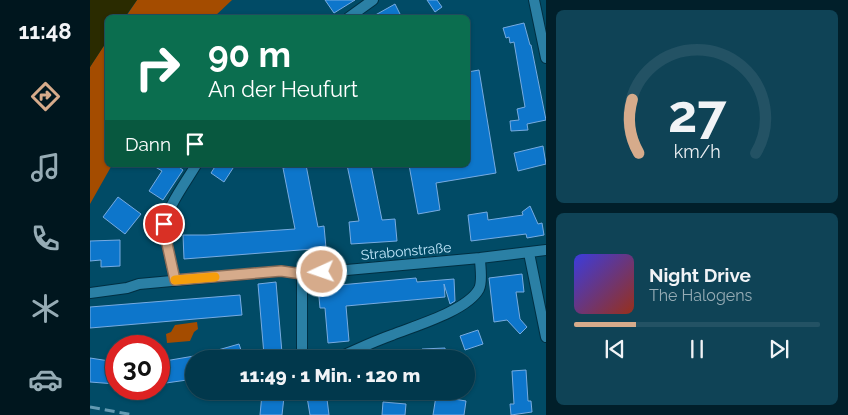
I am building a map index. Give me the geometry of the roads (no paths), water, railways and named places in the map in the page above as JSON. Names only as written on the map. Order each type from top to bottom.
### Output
[{"type":"street","points":[[352,15],[373,0]]},
{"type":"street","points":[[534,0],[546,58]]},
{"type":"street","points":[[175,280],[164,224],[171,206],[195,167]]},
{"type":"street","name":"Strabonstraße","points":[[90,293],[175,280],[281,271],[302,274],[480,258],[546,250]]},
{"type":"street","points":[[529,253],[546,337]]},
{"type":"street","points":[[356,350],[438,318],[464,303],[480,288],[480,258]]},
{"type":"street","points":[[302,274],[302,350]]},
{"type":"railway","points":[[90,407],[133,415]]}]
